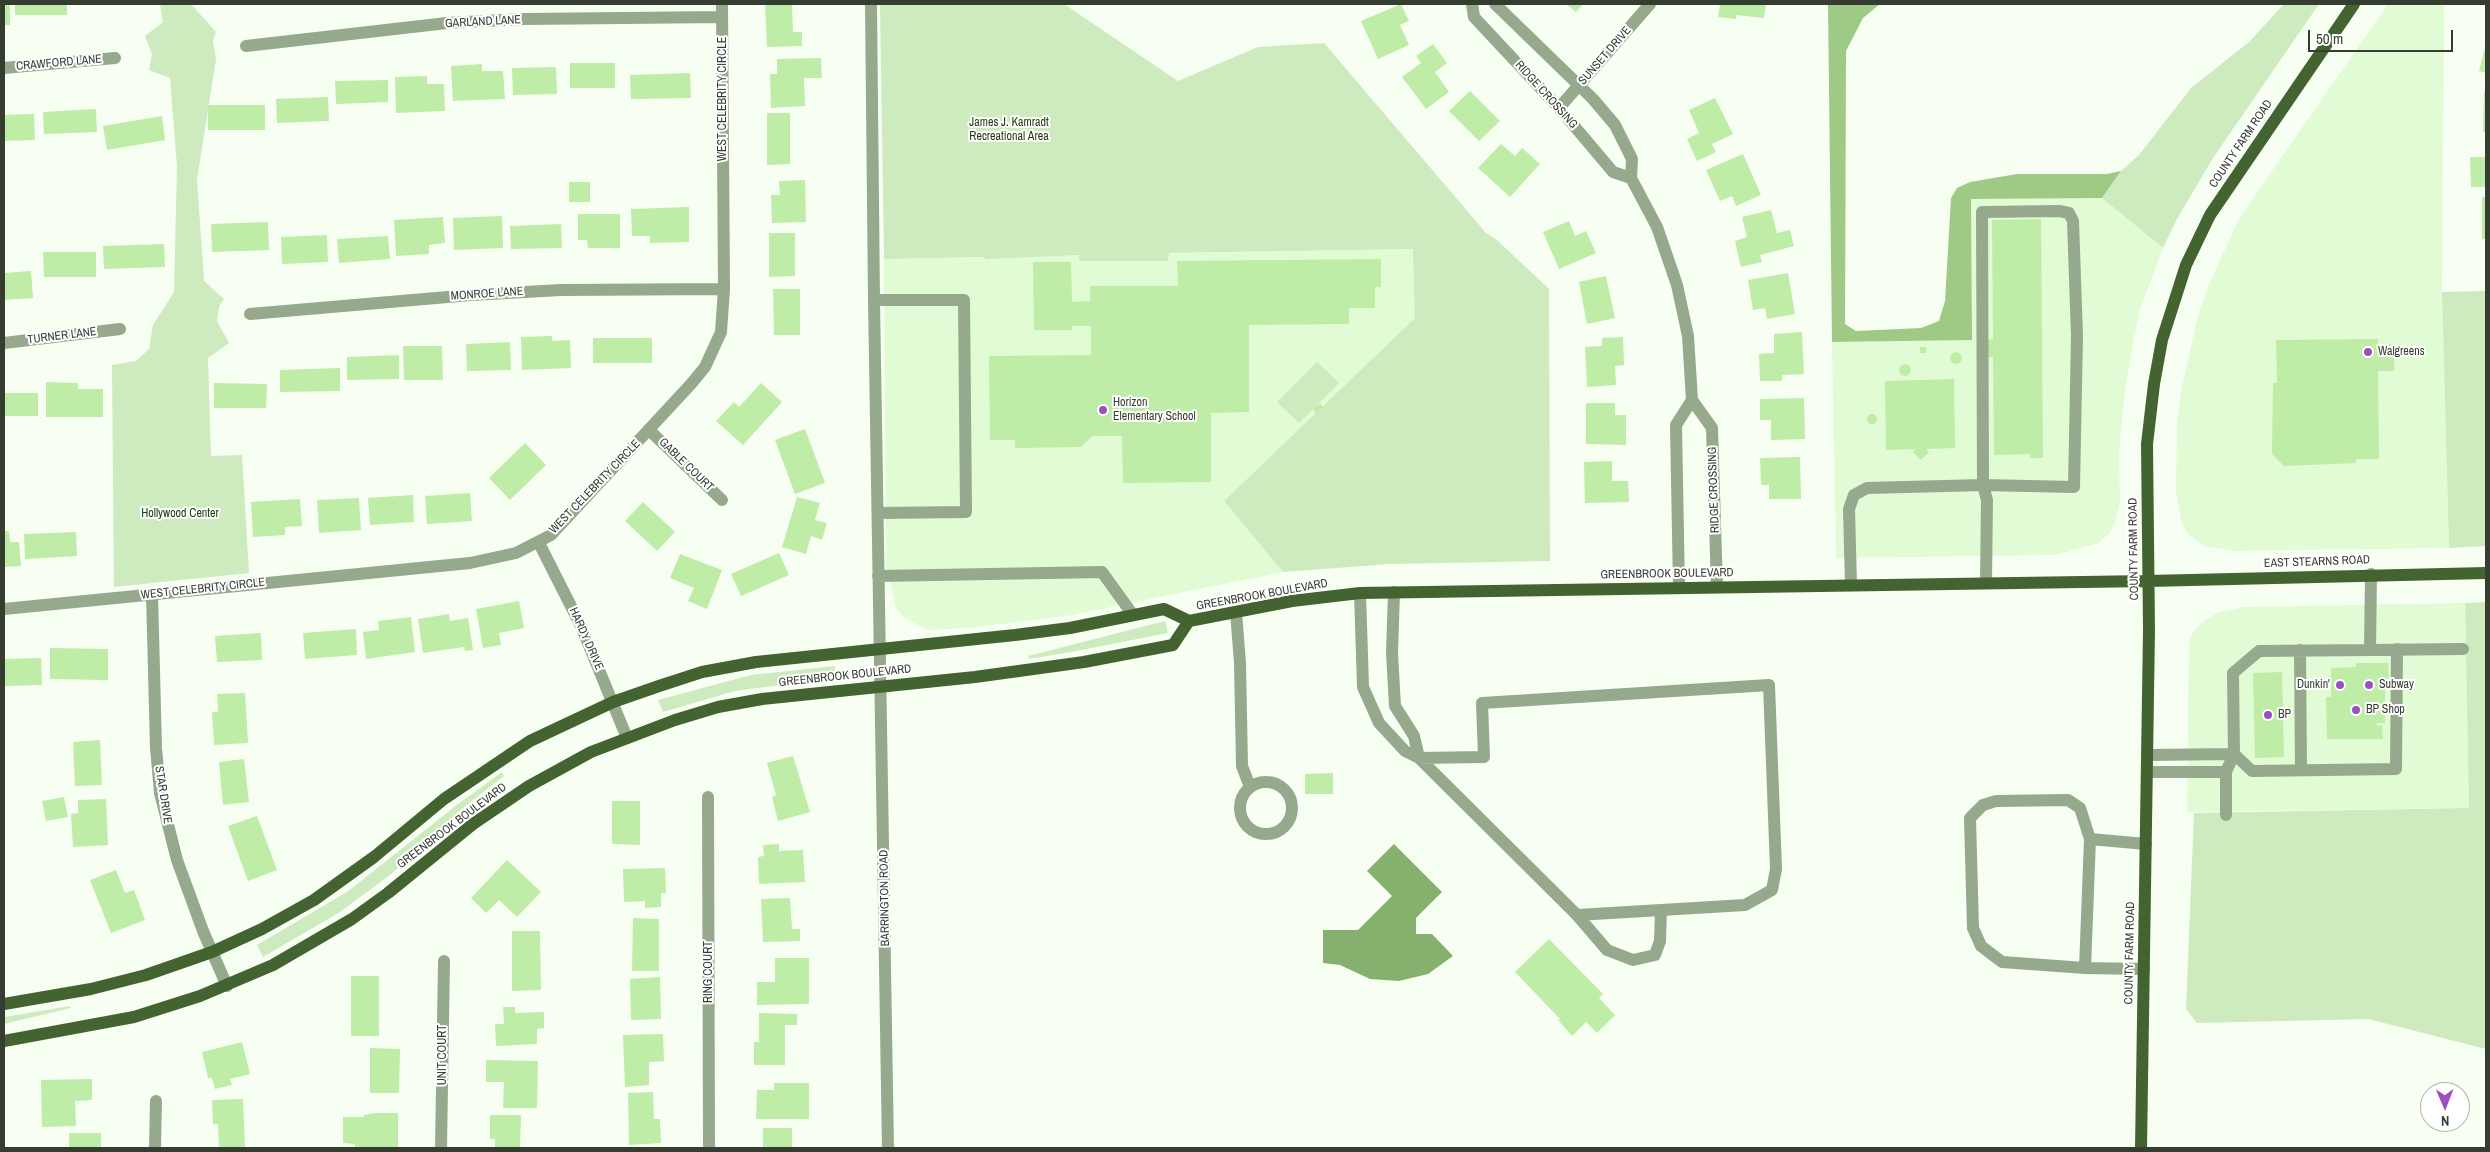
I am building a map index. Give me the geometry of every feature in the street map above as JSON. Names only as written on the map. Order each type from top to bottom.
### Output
[{"type":"main road","name":"COUNTY FARM ROAD","points":[[2141,1148],[2148,755],[2148,444],[2154,384],[2162,340],[2172,302],[2186,265],[2210,215],[2354,4]]},
{"type":"main road","name":"EAST STEARNS ROAD","points":[[2148,581],[2486,572]]},
{"type":"main road","name":"GREENBROOK BOULEVARD","points":[[4,1004],[91,989],[146,975],[212,952],[262,929],[314,900],[374,857],[444,799],[499,760],[530,741],[613,702],[702,672],[756,662],[1015,635],[1133,616],[1164,609],[1189,621],[1292,601],[1360,593],[2148,581]]},
{"type":"main road","name":"GREENBROOK BOULEVARD","points":[[4,1042],[134,1017],[227,986],[273,965],[352,919],[388,893],[472,824],[529,786],[591,752],[627,738],[718,707],[790,695],[1033,670],[1173,645],[1189,621]]},
{"type":"street","name":"WEST CELEBRITY CIRCLE","points":[[4,609],[470,563],[496,559],[539,543],[561,525],[705,367],[721,332],[724,289],[722,4]]},
{"type":"street","name":"BARRINGTON ROAD","points":[[871,4],[888,1148]]},
{"type":"street","name":"RIDGE CROSSING","points":[[1472,4],[1474,17],[1559,108],[1613,172],[1631,178]]},
{"type":"street","points":[[1495,4],[1579,85],[1615,126],[1632,159],[1631,178],[1657,228],[1677,285],[1688,336],[1692,400],[1676,425],[1679,588]]},
{"type":"street","name":"SUNSET DRIVE","points":[[1559,108],[1650,4]]},
{"type":"street","name":"GARLAND LANE","points":[[246,46],[457,23],[524,19],[722,17]]},
{"type":"street","name":"CRAWFORD LANE","points":[[4,68],[114,58]]},
{"type":"street","points":[[1851,585],[1849,509],[1854,495],[1867,488],[1983,485],[2074,487],[2077,336],[2073,221],[2069,213],[2059,211],[1982,212],[1983,485],[1987,500],[1986,583]]},
{"type":"street","name":"MONROE LANE","points":[[250,314],[471,295],[561,290],[724,289]]},
{"type":"street","points":[[874,300],[964,300],[966,512],[878,513]]},
{"type":"street","name":"TURNER LANE","points":[[4,343],[120,329]]},
{"type":"street","name":"RIDGE CROSSING","points":[[1692,400],[1712,428],[1717,587]]},
{"type":"street","name":"GABLE COURT","points":[[649,430],[722,500]]},
{"type":"street","name":"HARDY DRIVE","points":[[539,543],[581,626],[627,738]]},
{"type":"street","points":[[878,576],[1102,572],[1133,616]]},
{"type":"street","points":[[2370,650],[2371,574]]},
{"type":"street","points":[[1394,592],[1392,653],[1395,706],[1414,736],[1419,758]]},
{"type":"street","points":[[1360,593],[1364,693],[1379,723],[1405,751],[1419,758],[1577,916],[1607,950],[1633,960],[1655,956],[1660,941],[1660,910]]},
{"type":"street","name":"STAR DRIVE","points":[[152,594],[156,748],[160,793],[177,860],[227,986]]},
{"type":"street","points":[[1236,612],[1240,663],[1242,766],[1250,787]]},
{"type":"street","points":[[2148,755],[2234,754],[2252,771],[2396,769],[2397,649]]},
{"type":"street","points":[[2226,815],[2226,772],[2234,754],[2233,673],[2259,651],[2463,649]]},
{"type":"street","points":[[2300,650],[2301,770]]},
{"type":"street","points":[[1419,758],[1484,757],[1482,703],[1769,685],[1776,869],[1772,890],[1745,906],[1577,916]]},
{"type":"street","points":[[2147,772],[2226,772]]},
{"type":"street","points":[[1266,781],[1282,787],[1288,794],[1292,802],[1290,819],[1278,832],[1270,834],[1253,831],[1242,818],[1240,801],[1250,787],[1266,781]]},
{"type":"street","name":"RING COURT","points":[[708,797],[709,1148]]},
{"type":"street","points":[[2084,968],[2090,839],[2080,808],[2068,800],[1996,801],[1983,805],[1970,818],[1973,928],[1981,946],[2002,962],[2084,968],[2144,969]]},
{"type":"street","points":[[2090,839],[2146,844]]},
{"type":"street","name":"UNIT COURT","points":[[441,1148],[444,961]]},
{"type":"street","points":[[155,1148],[156,1102]]},
{"type":"shaded area","points":[[1828,4],[1880,4],[1863,18],[1846,51],[1845,324],[1856,331],[1921,328],[1939,321],[1945,301],[1951,198],[1957,188],[1970,182],[2017,174],[2107,174],[2121,171],[2102,198],[1971,199],[1972,340],[1832,342]]},
{"type":"shaded area","points":[[2388,4],[2444,4],[2442,292],[2449,548],[2235,551],[2203,546],[2189,535],[2182,524],[2176,492],[2177,423],[2181,391],[2197,319],[2209,284],[2240,217]]},
{"type":"shaded area","points":[[2102,198],[2163,248],[2139,312],[2125,389],[2119,452],[2120,502],[2115,523],[2109,534],[2098,543],[2056,555],[1836,558],[1832,342],[1972,340],[1971,199]]},
{"type":"shaded area","name":"Horizon Elementary School","points":[[1414,249],[1415,318],[1224,501],[1283,572],[1072,615],[970,628],[927,630],[902,616],[896,608],[886,566],[884,259]]},
{"type":"shaded area","points":[[2465,603],[2469,808],[2187,812],[2189,644],[2192,634],[2201,623],[2217,613],[2243,607]]},
{"type":"shaded area","points":[[1394,844],[1442,892],[1416,918],[1416,934],[1432,934],[1453,956],[1428,974],[1399,981],[1370,979],[1340,965],[1323,963],[1323,930],[1358,930],[1392,896],[1367,871]]},
{"type":"green space","name":"Hollywood Center","points":[[160,4],[191,4],[216,32],[213,41],[216,59],[197,180],[204,281],[224,299],[219,307],[217,321],[229,343],[208,358],[211,456],[242,455],[249,573],[114,587],[112,365],[136,361],[149,349],[153,325],[174,292],[177,166],[170,78],[149,70],[152,54],[145,36],[163,22]]},
{"type":"green space","name":"James J. Kamradt Recreational Area","points":[[880,4],[1064,4],[1178,81],[1258,47],[1324,43],[1486,233],[1497,240],[1549,289],[1550,561],[1390,564],[1283,572],[1224,501],[1415,318],[1413,249],[1169,253],[1168,261],[1079,261],[1079,255],[986,259],[984,257],[884,259]]},
{"type":"green space","points":[[2284,4],[2319,4],[2213,158],[2177,219],[2163,248],[2102,198],[2121,171],[2139,155],[2191,88],[2249,42]]},
{"type":"green space","points":[[2486,291],[2486,546],[2449,548],[2442,292]]},
{"type":"green space","points":[[1317,362],[1339,383],[1299,423],[1277,402]]},
{"type":"green space","points":[[2486,602],[2486,1049],[2368,1019],[2197,1023],[2186,1009],[2194,813],[2469,808],[2465,603]]},
{"type":"green space","points":[[1165,621],[1168,633],[1029,659],[1028,656]]},
{"type":"green space","points":[[835,666],[835,678],[735,691],[663,712],[658,700],[751,675]]},
{"type":"green space","points":[[502,772],[504,776],[458,812],[390,875],[340,912],[263,957],[257,945],[347,892],[458,804]]},
{"type":"green space","points":[[70,1006],[71,1008],[4,1024],[4,1017]]},
{"type":"building","points":[[4,4],[10,4],[10,25],[4,25]]},
{"type":"building","points":[[15,4],[67,4],[67,15],[15,15]]},
{"type":"building","points":[[765,4],[792,4],[793,32],[802,32],[802,46],[767,47]]},
{"type":"building","points":[[1401,4],[1409,21],[1400,25],[1409,45],[1378,59],[1361,21]]},
{"type":"building","points":[[1566,4],[1583,4],[1576,12]]},
{"type":"building","points":[[1720,4],[1766,4],[1764,18],[1736,15],[1736,19],[1718,17]]},
{"type":"building","points":[[2486,43],[2486,73],[2479,71]]},
{"type":"building","points":[[1433,44],[1447,63],[1435,72],[1449,92],[1426,109],[1402,77],[1421,63],[1416,56]]},
{"type":"building","points":[[821,58],[822,78],[804,78],[805,106],[771,108],[770,74],[777,74],[777,59]]},
{"type":"building","points":[[570,63],[615,63],[615,88],[570,88]]},
{"type":"building","points":[[482,64],[482,71],[503,71],[505,99],[453,101],[451,66]]},
{"type":"building","points":[[556,67],[557,94],[513,95],[512,68]]},
{"type":"building","points":[[690,73],[691,98],[631,99],[630,75]]},
{"type":"building","points":[[427,76],[427,84],[444,84],[445,111],[396,113],[395,77]]},
{"type":"building","points":[[388,80],[388,102],[336,104],[335,81]]},
{"type":"building","points":[[1470,91],[1500,121],[1479,141],[1449,111]]},
{"type":"building","points":[[2484,91],[2486,91],[2486,132],[2483,132]]},
{"type":"building","points":[[328,97],[329,121],[277,123],[276,99]]},
{"type":"building","points":[[1715,98],[1733,134],[1712,144],[1716,152],[1697,161],[1687,139],[1699,133],[1689,110]]},
{"type":"building","points":[[208,105],[265,105],[265,130],[208,130]]},
{"type":"building","points":[[96,109],[97,132],[44,134],[43,112]]},
{"type":"building","points":[[767,113],[790,113],[790,164],[767,165]]},
{"type":"building","points":[[34,114],[35,140],[4,141],[4,115]]},
{"type":"building","points":[[162,116],[165,140],[107,150],[103,126]]},
{"type":"building","points":[[1501,144],[1515,156],[1522,148],[1540,164],[1510,197],[1478,168]]},
{"type":"building","points":[[1743,154],[1761,195],[1736,206],[1732,196],[1720,201],[1706,170]]},
{"type":"building","points":[[2470,157],[2486,157],[2486,187],[2471,187]]},
{"type":"building","points":[[805,180],[806,222],[772,223],[771,195],[780,195],[779,181]]},
{"type":"building","points":[[569,182],[590,182],[590,202],[569,202]]},
{"type":"building","points":[[2482,197],[2486,197],[2486,239],[2482,239]]},
{"type":"building","points":[[689,207],[689,242],[650,243],[650,236],[632,236],[631,209]]},
{"type":"building","points":[[1771,210],[1777,233],[1790,230],[1794,246],[1760,255],[1762,262],[1741,267],[1735,241],[1747,237],[1742,217]]},
{"type":"building","points":[[578,214],[620,214],[620,248],[588,248],[587,240],[578,240]]},
{"type":"building","points":[[502,216],[503,248],[454,250],[453,218]]},
{"type":"building","points":[[443,217],[445,243],[429,245],[429,254],[396,256],[394,220]]},
{"type":"building","points":[[2041,219],[2043,458],[2030,458],[2030,454],[1994,455],[1993,357],[1986,357],[1986,340],[1993,339],[1992,220]]},
{"type":"building","points":[[1569,221],[1575,236],[1586,231],[1596,253],[1559,269],[1543,232]]},
{"type":"building","points":[[268,222],[269,250],[212,252],[211,224]]},
{"type":"building","points":[[561,224],[562,248],[511,249],[510,226]]},
{"type":"building","points":[[769,233],[795,233],[795,276],[769,277]]},
{"type":"building","points":[[327,235],[328,262],[282,264],[281,237]]},
{"type":"building","points":[[388,236],[390,259],[339,263],[337,239]]},
{"type":"building","points":[[164,244],[165,267],[104,269],[103,246]]},
{"type":"building","points":[[43,252],[96,252],[96,277],[44,277]]},
{"type":"building","points":[[1381,259],[1381,287],[1375,287],[1375,308],[1349,308],[1349,324],[1249,325],[1249,412],[1211,413],[1211,482],[1123,483],[1122,436],[1092,436],[1081,447],[1015,448],[1015,440],[990,440],[989,356],[1091,355],[1091,326],[1072,326],[1072,330],[1034,330],[1033,262],[1071,262],[1072,302],[1090,301],[1090,286],[1178,286],[1177,261]]},
{"type":"building","points":[[31,271],[33,298],[4,300],[4,273]]},
{"type":"building","points":[[1788,273],[1795,314],[1767,319],[1765,308],[1753,310],[1748,280]]},
{"type":"building","points":[[1606,276],[1615,318],[1587,324],[1579,282]]},
{"type":"building","points":[[773,289],[800,289],[800,335],[774,335]]},
{"type":"building","points":[[1802,332],[1804,374],[1782,375],[1782,381],[1760,381],[1759,354],[1774,353],[1774,334]]},
{"type":"building","points":[[552,336],[552,341],[570,340],[571,368],[522,370],[521,337]]},
{"type":"building","points":[[1623,337],[1624,365],[1615,366],[1616,385],[1587,387],[1585,347],[1602,346],[1602,338]]},
{"type":"building","points":[[593,338],[652,338],[652,363],[593,363]]},
{"type":"building","name":"Walgreens","points":[[2378,339],[2378,345],[2394,344],[2394,371],[2378,371],[2379,459],[2356,459],[2356,463],[2284,466],[2272,454],[2273,383],[2277,383],[2276,340]]},
{"type":"building","points":[[510,342],[511,370],[467,371],[466,344]]},
{"type":"building","points":[[403,346],[442,346],[443,380],[404,380]]},
{"type":"building","points":[[1920,347],[1926,347],[1926,353],[1920,353]]},
{"type":"building","points":[[1954,352],[1958,352],[1962,358],[1958,364],[1954,364],[1950,360],[1950,356]]},
{"type":"building","points":[[399,355],[399,379],[347,380],[347,357]]},
{"type":"building","points":[[1903,364],[1907,364],[1911,370],[1907,376],[1903,376],[1899,372],[1899,368]]},
{"type":"building","points":[[340,368],[340,391],[280,392],[280,370]]},
{"type":"building","points":[[1954,379],[1955,448],[1926,449],[1929,452],[1921,460],[1913,452],[1915,449],[1886,450],[1885,381]]},
{"type":"building","points":[[46,382],[78,383],[78,389],[103,389],[103,417],[46,417]]},
{"type":"building","points":[[214,383],[267,384],[266,408],[214,408]]},
{"type":"building","points":[[761,383],[782,402],[743,445],[716,421],[734,402],[739,407]]},
{"type":"building","points":[[4,393],[38,393],[38,416],[4,416]]},
{"type":"building","points":[[1804,398],[1805,439],[1771,440],[1771,420],[1760,420],[1760,399]]},
{"type":"building","points":[[1320,403],[1323,407],[1316,413],[1313,409]]},
{"type":"building","points":[[1586,403],[1615,403],[1615,415],[1626,415],[1626,445],[1586,444]]},
{"type":"building","points":[[1870,414],[1874,414],[1877,419],[1876,423],[1870,424],[1867,421],[1867,417]]},
{"type":"building","points":[[805,429],[825,483],[795,494],[775,440]]},
{"type":"building","points":[[525,443],[546,465],[510,500],[489,478]]},
{"type":"building","points":[[1800,457],[1801,499],[1769,499],[1769,485],[1761,485],[1760,458]]},
{"type":"building","points":[[1612,461],[1612,481],[1628,481],[1629,502],[1585,503],[1584,462]]},
{"type":"building","points":[[470,493],[472,521],[427,524],[425,496]]},
{"type":"building","points":[[413,495],[414,522],[370,525],[368,498]]},
{"type":"building","points":[[797,497],[820,503],[815,520],[827,523],[822,540],[811,536],[806,554],[782,547]]},
{"type":"building","points":[[359,498],[361,530],[319,533],[317,500]]},
{"type":"building","points":[[300,499],[302,526],[285,527],[285,535],[253,537],[251,502]]},
{"type":"building","points":[[643,502],[675,532],[657,551],[625,521]]},
{"type":"building","points":[[4,531],[9,531],[10,542],[19,542],[21,566],[4,567]]},
{"type":"building","points":[[76,532],[77,556],[25,559],[24,534]]},
{"type":"building","points":[[779,553],[789,575],[741,596],[731,574]]},
{"type":"building","points":[[680,554],[722,570],[707,609],[688,601],[694,588],[670,578]]},
{"type":"building","points":[[519,601],[524,628],[499,633],[501,645],[483,648],[476,609]]},
{"type":"building","points":[[449,614],[450,621],[468,618],[473,650],[465,651],[464,647],[423,653],[418,619]]},
{"type":"building","points":[[411,617],[415,652],[366,659],[363,632],[379,630],[378,621]]},
{"type":"building","points":[[356,629],[357,655],[305,659],[303,633]]},
{"type":"building","points":[[261,633],[262,660],[217,662],[215,636]]},
{"type":"building","points":[[50,648],[108,649],[108,680],[50,679]]},
{"type":"building","points":[[41,658],[42,685],[4,686],[4,659]]},
{"type":"building","name":"BP Shop","points":[[2356,663],[2388,663],[2389,690],[2385,690],[2385,723],[2377,723],[2377,726],[2382,725],[2383,739],[2327,739],[2326,697],[2331,697],[2331,668],[2356,667]]},
{"type":"building","name":"BP","points":[[2282,672],[2284,757],[2255,758],[2253,673]]},
{"type":"building","points":[[245,693],[248,743],[214,745],[212,712],[218,712],[217,694]]},
{"type":"building","points":[[100,740],[102,785],[75,786],[73,742]]},
{"type":"building","points":[[793,756],[810,812],[778,821],[772,797],[776,795],[767,763]]},
{"type":"building","points":[[244,759],[249,802],[223,805],[219,762]]},
{"type":"building","points":[[1333,773],[1333,794],[1305,794],[1305,774]]},
{"type":"building","points":[[64,797],[68,817],[46,821],[42,801]]},
{"type":"building","points":[[106,799],[108,845],[73,847],[71,814],[78,813],[78,800]]},
{"type":"building","points":[[612,801],[640,801],[640,845],[612,844]]},
{"type":"building","points":[[257,816],[277,870],[248,881],[228,826]]},
{"type":"building","points":[[779,844],[779,851],[803,850],[805,882],[759,884],[758,857],[764,856],[763,845]]},
{"type":"building","points":[[507,860],[541,892],[517,917],[499,900],[486,913],[471,898]]},
{"type":"building","points":[[665,868],[666,893],[661,893],[661,907],[645,908],[645,901],[624,902],[623,869]]},
{"type":"building","points":[[116,870],[125,893],[134,890],[145,920],[111,933],[90,880]]},
{"type":"building","points":[[790,898],[792,929],[800,929],[800,941],[763,942],[761,899]]},
{"type":"building","points":[[633,918],[659,919],[659,971],[632,971]]},
{"type":"building","points":[[512,931],[540,931],[541,990],[512,991]]},
{"type":"building","points":[[1549,939],[1603,994],[1599,998],[1615,1015],[1597,1033],[1586,1022],[1572,1036],[1558,1020],[1560,1019],[1515,972]]},
{"type":"building","points":[[775,958],[809,958],[809,1004],[757,1005],[757,982],[775,982]]},
{"type":"building","points":[[351,976],[379,976],[379,1036],[351,1036]]},
{"type":"building","points":[[660,977],[661,1019],[631,1020],[630,979]]},
{"type":"building","points":[[503,1007],[515,1007],[515,1013],[544,1012],[544,1028],[537,1029],[537,1044],[496,1046],[495,1024],[504,1024]]},
{"type":"building","points":[[759,1013],[797,1014],[797,1025],[785,1025],[785,1065],[754,1065],[754,1042],[759,1042]]},
{"type":"building","points":[[663,1034],[664,1061],[649,1062],[649,1085],[625,1087],[623,1035]]},
{"type":"building","points":[[242,1042],[250,1074],[230,1079],[232,1085],[215,1089],[212,1078],[208,1078],[202,1052]]},
{"type":"building","points":[[370,1048],[400,1049],[399,1093],[370,1093]]},
{"type":"building","points":[[486,1060],[538,1061],[537,1108],[503,1108],[504,1082],[486,1082]]},
{"type":"building","points":[[92,1079],[92,1100],[75,1101],[76,1126],[42,1127],[41,1080]]},
{"type":"building","points":[[774,1083],[809,1083],[809,1119],[756,1119],[757,1090],[774,1090]]},
{"type":"building","points":[[653,1092],[654,1119],[660,1119],[661,1143],[629,1145],[628,1093]]},
{"type":"building","points":[[243,1099],[245,1148],[219,1148],[218,1124],[213,1124],[212,1100]]},
{"type":"building","points":[[398,1113],[398,1148],[355,1148],[355,1144],[343,1143],[343,1117],[364,1117],[364,1115]]},
{"type":"building","points":[[490,1115],[521,1115],[520,1148],[495,1148],[495,1139],[490,1139]]},
{"type":"building","points":[[763,1128],[792,1128],[792,1148],[763,1148]]},
{"type":"building","points":[[69,1133],[101,1133],[101,1148],[69,1148]]},
{"type":"place","name":"Walgreens","points":[[2368,352]]},
{"type":"place","name":"Horizon Elementary School","points":[[1103,410]]},
{"type":"place","name":"Dunkin'","points":[[2340,685]]},
{"type":"place","name":"Subway","points":[[2369,685]]},
{"type":"place","name":"BP Shop","points":[[2356,710]]},
{"type":"place","name":"BP","points":[[2268,715]]}]
